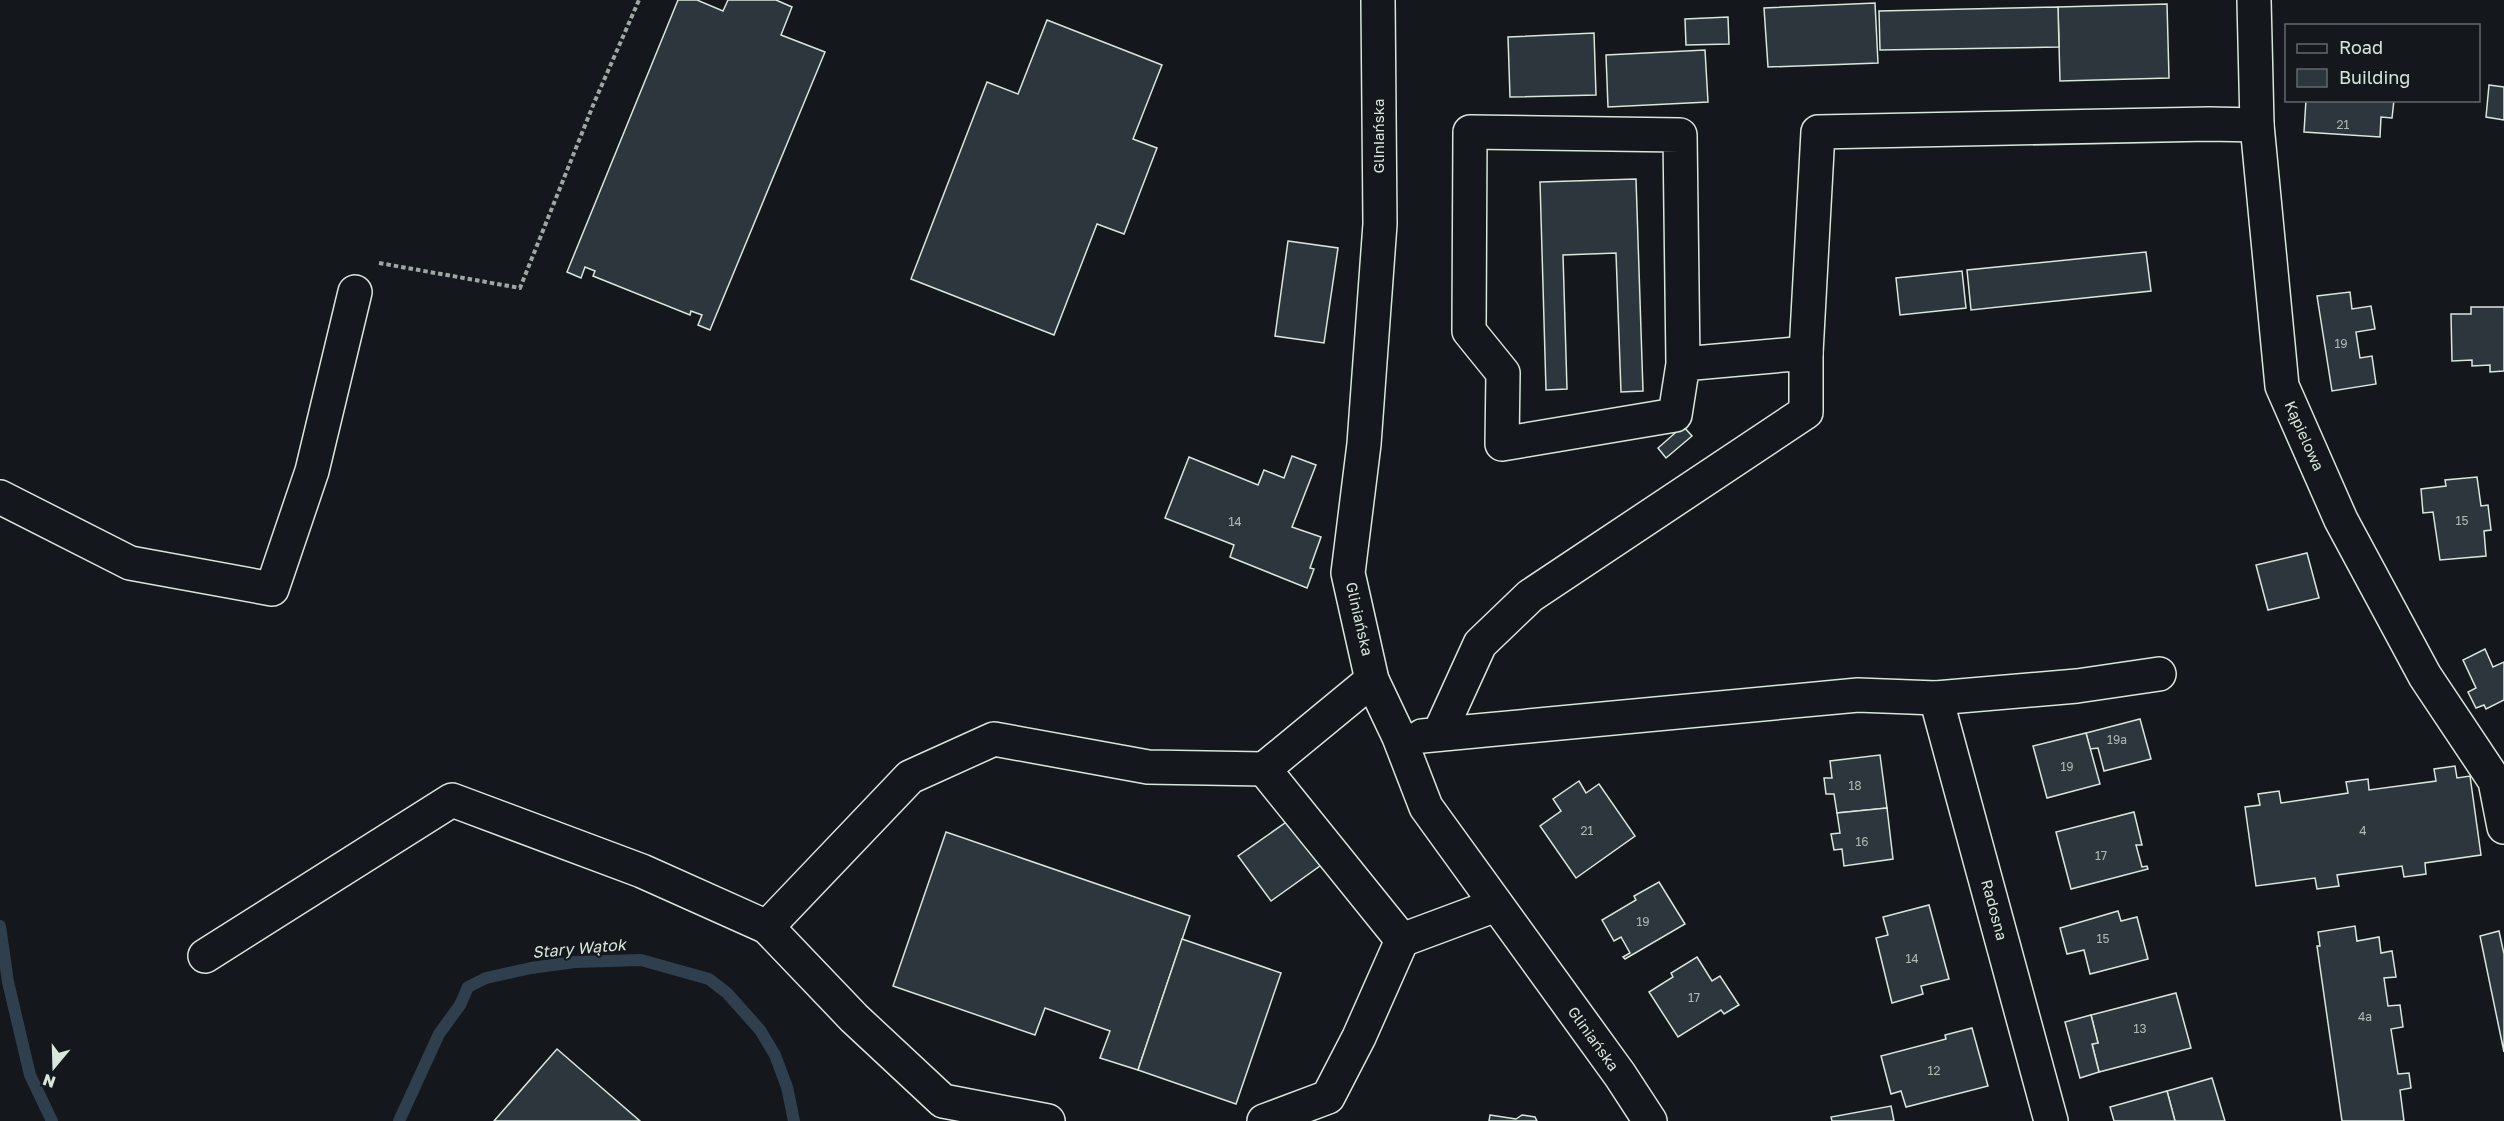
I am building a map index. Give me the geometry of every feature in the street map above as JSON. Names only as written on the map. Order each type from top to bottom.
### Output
[{"type":"street","name":"Gliniańska","points":[[1378,0],[1380,224],[1364,444],[1348,573],[1372,680],[1399,737],[1426,807],[1620,1075],[1650,1121]]},
{"type":"street","name":"Kąpielowa","points":[[2254,0],[2257,125],[2282,386],[2341,520],[2425,676],[2495,781],[2504,827]]},
{"type":"street","points":[[1439,734],[1480,644],[1530,596],[1806,412],[1806,353],[1818,132],[2257,125]]},
{"type":"street","points":[[1470,132],[1680,135],[1683,364],[1676,415],[1502,444],[1503,373],[1469,331],[1470,132]]},
{"type":"street","points":[[0,497],[130,562],[272,590],[312,471],[355,292]]},
{"type":"street","points":[[1683,364],[1806,353]]},
{"type":"street","points":[[1399,737],[1858,695],[1936,698],[2077,686],[2159,674]]},
{"type":"street","points":[[767,927],[910,777],[994,739],[1148,767],[1264,769],[1372,680]]},
{"type":"street","name":"Radosna","points":[[1936,698],[2051,1121]]},
{"type":"street","points":[[1264,769],[1402,940]]},
{"type":"street","points":[[205,956],[453,800],[642,871],[767,927],[854,1018],[943,1101],[1048,1121]]},
{"type":"street","points":[[1264,1121],[1328,1097],[1359,1037],[1402,940],[1496,905]]},
{"type":"path","points":[[355,292],[370,262],[520,288],[594,103],[639,0]]},
{"type":"building","points":[[678,0],[697,0],[723,11],[728,0],[776,0],[792,7],[781,35],[825,52],[710,330],[698,325],[702,315],[691,311],[690,315],[593,276],[595,271],[585,267],[581,278],[567,272]]},
{"type":"building","points":[[1875,3],[1878,63],[1768,67],[1764,8]]},
{"type":"building","points":[[2167,4],[2169,78],[2060,81],[2058,7]]},
{"type":"building","points":[[2058,7],[2059,47],[1880,50],[1879,11]]},
{"type":"building","points":[[1728,17],[1729,44],[1686,45],[1685,19]]},
{"type":"building","points":[[1047,20],[1162,65],[1133,139],[1157,148],[1124,234],[1097,224],[1054,335],[911,279],[987,82],[1018,94]]},
{"type":"building","points":[[1594,33],[1596,95],[1510,97],[1508,37]]},
{"type":"building","points":[[1705,50],[1708,102],[1608,107],[1606,55]]},
{"type":"building","points":[[2489,85],[2504,87],[2504,120],[2486,117]]},
{"type":"building","points":[[2306,102],[2394,102],[2392,118],[2381,117],[2380,137],[2304,132]]},
{"type":"building","points":[[1636,179],[1643,391],[1621,392],[1616,253],[1563,255],[1567,389],[1546,390],[1540,182]]},
{"type":"building","points":[[1288,241],[1338,248],[1324,343],[1275,336]]},
{"type":"building","points":[[2146,252],[2151,291],[1971,310],[1967,270]]},
{"type":"building","points":[[1962,271],[1966,308],[1900,315],[1896,278]]},
{"type":"building","points":[[2350,292],[2352,309],[2371,306],[2375,329],[2356,332],[2360,358],[2372,356],[2376,384],[2332,391],[2317,296]]},
{"type":"building","points":[[2471,307],[2504,307],[2504,371],[2490,372],[2490,365],[2472,366],[2472,360],[2452,361],[2451,314],[2471,314]]},
{"type":"building","points":[[1683,426],[1692,436],[1666,458],[1658,448]]},
{"type":"building","points":[[1292,456],[1316,465],[1292,527],[1321,537],[1310,568],[1314,569],[1307,588],[1230,557],[1234,545],[1165,518],[1189,457],[1258,485],[1264,470],[1284,478]]},
{"type":"building","points":[[2477,477],[2481,506],[2488,505],[2491,530],[2484,531],[2486,556],[2440,560],[2433,512],[2423,513],[2421,489],[2446,486],[2445,480]]},
{"type":"building","points":[[2307,553],[2319,598],[2268,610],[2256,565]]},
{"type":"building","points":[[2485,649],[2493,667],[2504,662],[2504,700],[2486,709],[2484,705],[2476,708],[2468,692],[2476,688],[2463,660]]},
{"type":"building","points":[[2140,719],[2151,759],[2104,771],[2098,748],[2090,749],[2086,733]]},
{"type":"building","points":[[2086,733],[2100,784],[2047,798],[2033,746]]},
{"type":"building","points":[[1880,755],[1887,808],[1837,813],[1834,794],[1826,794],[1824,778],[1832,778],[1830,761]]},
{"type":"building","points":[[2455,766],[2457,778],[2470,776],[2481,855],[2425,863],[2426,874],[2404,877],[2402,866],[2337,875],[2339,886],[2317,889],[2315,878],[2256,886],[2245,807],[2260,805],[2258,794],[2279,791],[2281,803],[2348,793],[2346,782],[2368,779],[2369,790],[2436,781],[2434,769]]},
{"type":"building","points":[[1579,781],[1586,793],[1599,784],[1635,836],[1576,878],[1540,826],[1561,811],[1553,799]]},
{"type":"building","points":[[1887,808],[1893,859],[1844,866],[1842,849],[1834,850],[1831,834],[1840,833],[1837,813]]},
{"type":"building","points":[[2134,812],[2142,845],[2136,845],[2142,867],[2147,866],[2148,869],[2071,889],[2056,832]]},
{"type":"building","points":[[1292,818],[1324,863],[1271,901],[1238,856]]},
{"type":"building","points":[[946,832],[1190,916],[1138,1070],[1100,1058],[1110,1031],[1045,1008],[1035,1035],[893,986]]},
{"type":"building","points":[[1659,882],[1685,924],[1625,959],[1623,957],[1630,953],[1621,937],[1614,941],[1602,920],[1636,900],[1634,896]]},
{"type":"building","points":[[1929,905],[1949,979],[1921,986],[1923,994],[1892,1003],[1876,938],[1888,935],[1883,917]]},
{"type":"building","points":[[2118,911],[2121,921],[2137,917],[2148,959],[2090,974],[2084,950],[2067,954],[2060,928]]},
{"type":"building","points":[[2355,926],[2357,941],[2379,937],[2381,953],[2392,951],[2396,977],[2384,978],[2388,1006],[2400,1005],[2403,1027],[2391,1029],[2398,1074],[2409,1073],[2411,1088],[2400,1090],[2404,1121],[2342,1121],[2317,946],[2320,946],[2318,932]]},
{"type":"building","points":[[2499,931],[2504,954],[2504,1052],[2480,936]]},
{"type":"building","points":[[1182,939],[1281,973],[1236,1104],[1138,1070]]},
{"type":"building","points":[[1697,957],[1712,981],[1720,976],[1739,1005],[1724,1014],[1721,1010],[1678,1037],[1649,992],[1673,977],[1671,973]]},
{"type":"building","points":[[2176,993],[2191,1048],[2099,1072],[2092,1044],[2098,1043],[2091,1015]]},
{"type":"building","points":[[2091,1015],[2098,1043],[2092,1044],[2099,1072],[2080,1078],[2065,1022]]},
{"type":"building","points":[[1972,1028],[1988,1086],[1906,1107],[1901,1091],[1891,1094],[1881,1056],[1946,1039],[1945,1035]]},
{"type":"building","points":[[557,1049],[640,1121],[494,1121]]},
{"type":"building","points":[[2212,1078],[2225,1121],[2175,1121],[2167,1091]]},
{"type":"building","points":[[2167,1091],[2175,1121],[2114,1121],[2110,1107]]},
{"type":"building","points":[[1891,1106],[1894,1121],[1832,1121],[1831,1117]]},
{"type":"building","points":[[1490,1115],[1516,1119],[1522,1115],[1535,1117],[1537,1121],[1489,1121]]},
{"type":"waterway","name":"Stary Wątok","points":[[0,926],[8,982],[30,1075],[52,1121]]},
{"type":"waterway","name":"Stary Wątok","points":[[399,1121],[439,1034],[460,1005],[468,987],[486,978],[531,968],[575,962],[641,960],[709,979],[727,993],[760,1030],[775,1055],[787,1087],[794,1121]]}]
